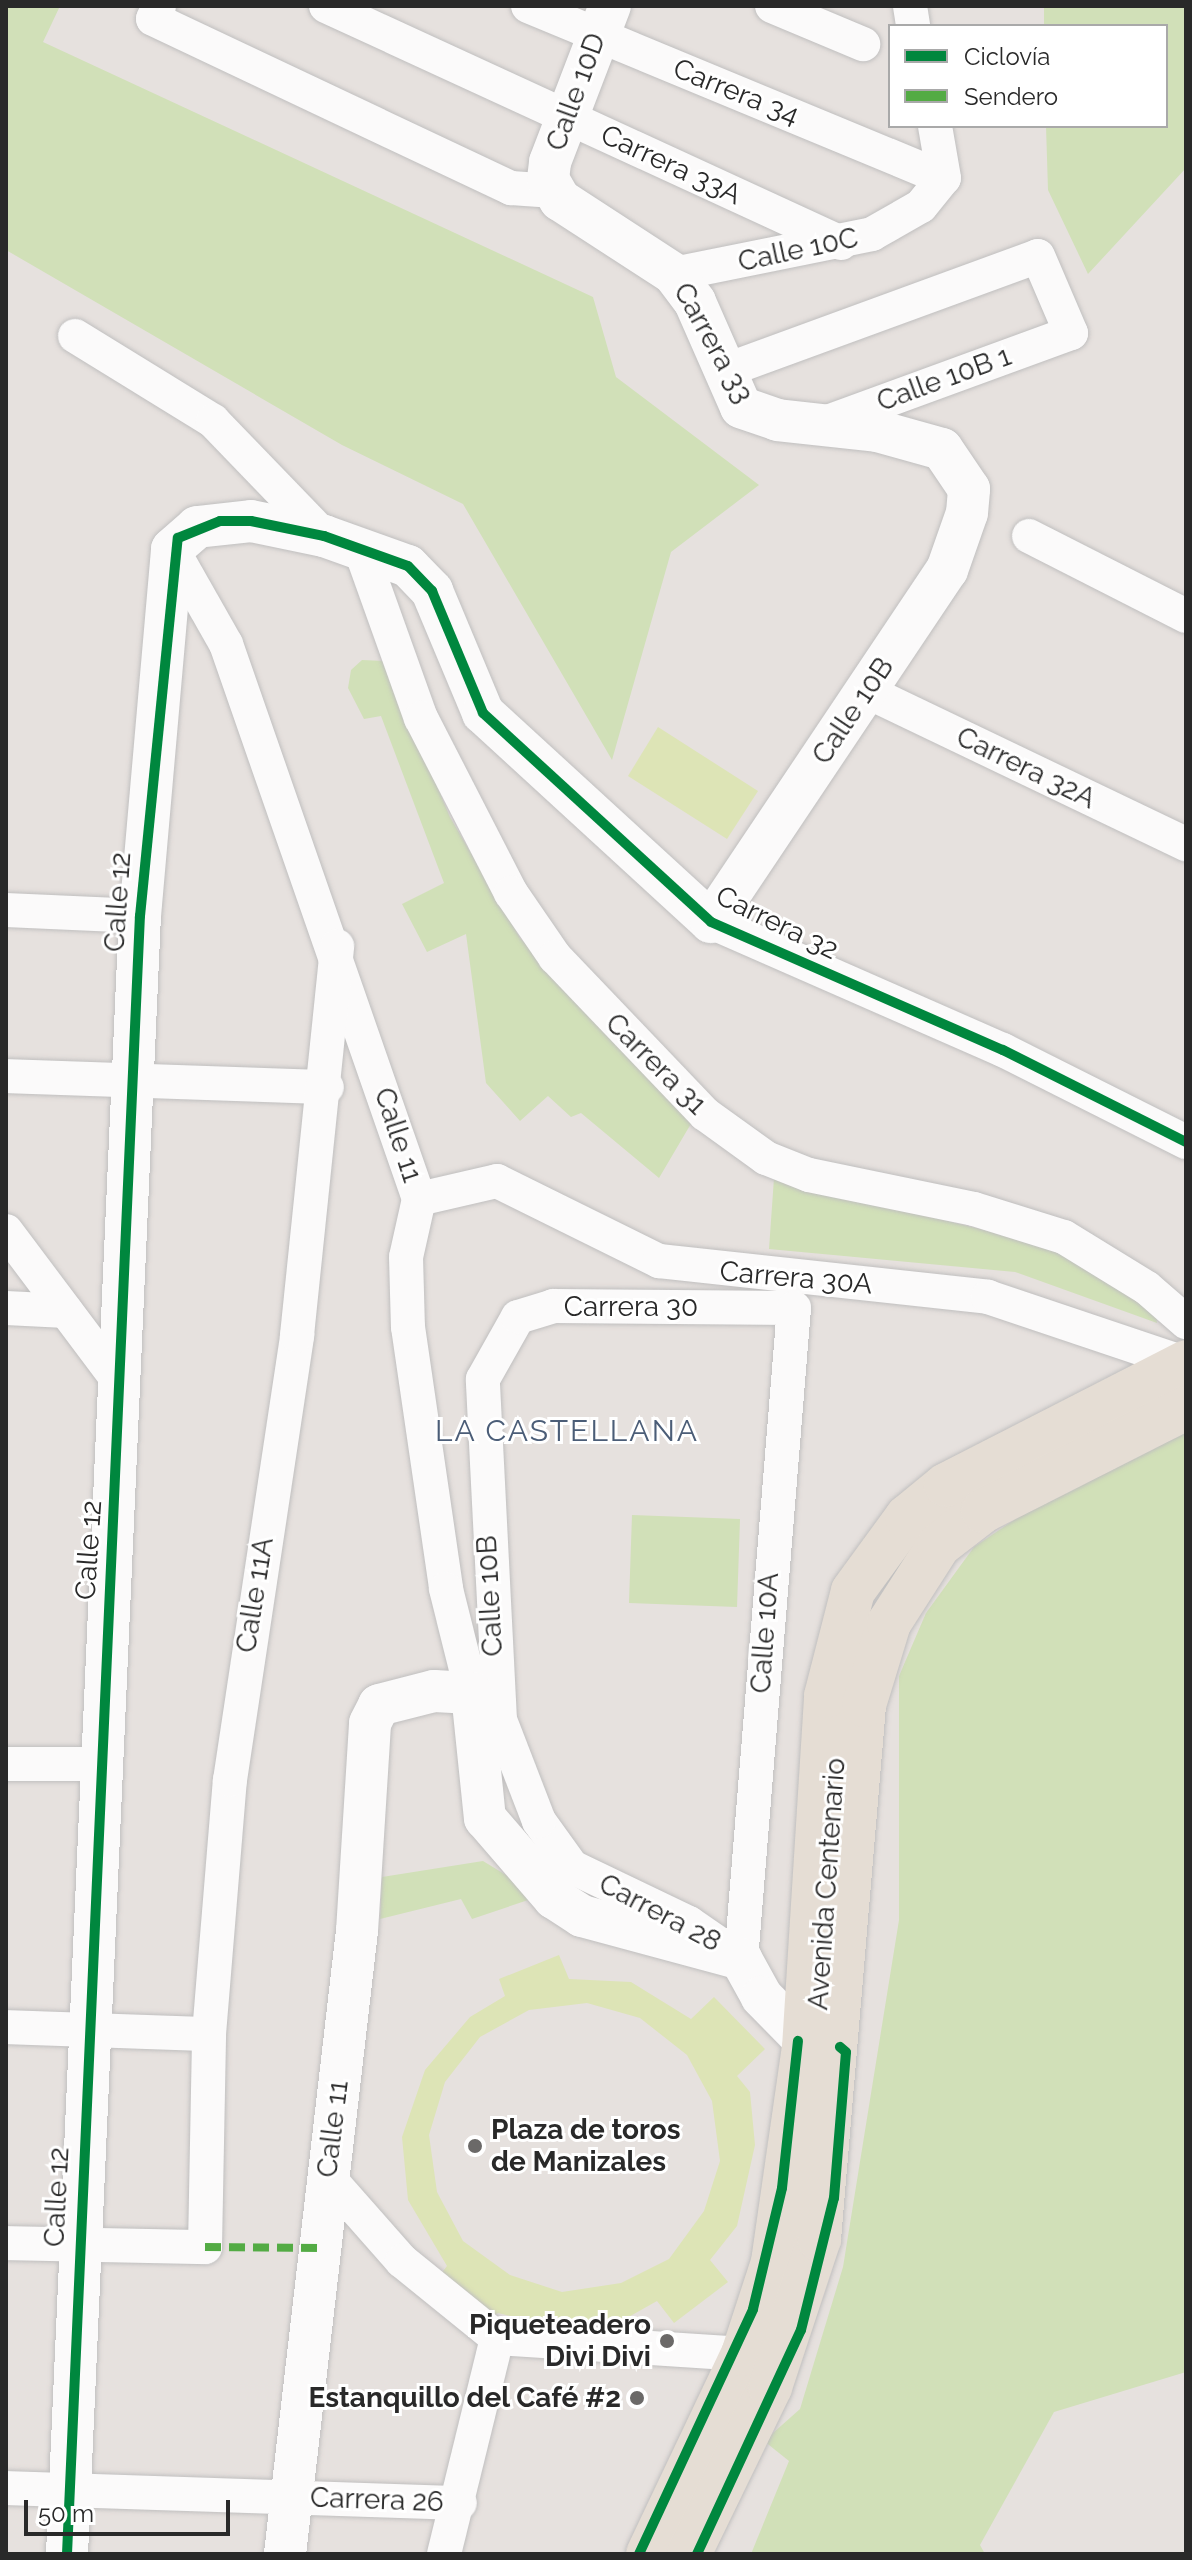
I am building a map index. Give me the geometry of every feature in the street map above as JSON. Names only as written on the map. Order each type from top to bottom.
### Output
[{"type":"main road","name":"Avenida Centenario","points":[[689,2554],[770,2387],[819,2239],[826,1696],[853,1591],[907,1517],[946,1485],[1185,1349]]},
{"type":"main road","name":"Avenida Centenario","points":[[648,2554],[743,2354],[788,2191],[821,2059],[864,1705],[905,1591],[939,1545],[983,1511],[1186,1408]]},
{"type":"street","name":"Carrera 33A","points":[[326,6],[841,243]]},
{"type":"street","name":"Carrera 34","points":[[528,6],[603,20],[944,178]]},
{"type":"street","points":[[772,6],[863,44]]},
{"type":"street","points":[[156,13],[511,188],[551,185]]},
{"type":"street","name":"Calle 10D","points":[[551,185],[563,115],[603,20]]},
{"type":"street","points":[[935,128],[944,178]]},
{"type":"street","name":"Calle 10C","points":[[674,274],[841,243],[921,206],[944,178]]},
{"type":"street","name":"Carrera 33","points":[[551,185],[582,220],[674,274],[695,302],[741,407],[818,426],[914,438],[942,449],[969,489]]},
{"type":"street","name":"Calle 10B 1","points":[[724,371],[1038,256],[1071,333],[818,426]]},
{"type":"street","points":[[75,336],[213,421],[342,541]]},
{"type":"street","name":"Calle 10B","points":[[711,922],[947,570],[969,489]]},
{"type":"street","points":[[172,549],[178,538],[220,521],[342,541]]},
{"type":"street","points":[[1029,536],[1186,616]]},
{"type":"street","name":"Carrera 32","points":[[342,541],[422,578],[483,713],[711,922],[1003,1050],[1186,1142]]},
{"type":"street","name":"Carrera 31","points":[[342,541],[421,718],[511,893],[555,957],[705,1114],[766,1158],[809,1175],[974,1209],[1064,1237],[1147,1288],[1185,1349]]},
{"type":"street","name":"Calle 12","points":[[67,2554],[90,2031],[98,1764],[123,1387],[140,916],[172,549]]},
{"type":"street","name":"Calle 11","points":[[172,549],[226,644],[337,946],[419,1199],[406,1257],[408,1327],[446,1589],[472,1693],[434,1691],[379,1705],[370,1723],[357,1931],[285,2554]]},
{"type":"street","points":[[165,628],[204,629],[226,644]]},
{"type":"street","name":"Carrera 32A","points":[[866,691],[1186,844]]},
{"type":"street","points":[[6,910],[140,916]]},
{"type":"street","name":"Calle 11A","points":[[79,2244],[205,2247],[209,2034],[238,1703],[297,1335],[327,1087],[337,946]]},
{"type":"street","points":[[6,1076],[134,1085],[327,1087]]},
{"type":"street","name":"Carrera 30A","points":[[419,1199],[497,1181],[659,1261],[988,1297],[1185,1349]]},
{"type":"street","points":[[6,1231],[123,1387]]},
{"type":"street","name":"Carrera 30","points":[[518,1317],[553,1306],[794,1308]]},
{"type":"street","points":[[6,1308],[66,1311]]},
{"type":"street","name":"Calle 10A","points":[[741,1959],[794,1308]]},
{"type":"street","name":"Calle 10B","points":[[518,1317],[483,1379],[494,1665],[500,1720],[563,1882]]},
{"type":"street","points":[[472,1693],[485,1818],[563,1882]]},
{"type":"street","points":[[6,1764],[98,1764]]},
{"type":"street","name":"Carrera 28","points":[[563,1882],[582,1916],[741,1959]]},
{"type":"street","points":[[741,1959],[821,2059]]},
{"type":"street","points":[[6,2027],[209,2034]]},
{"type":"street","points":[[327,2176],[402,2261],[497,2338],[743,2354],[770,2387]]},
{"type":"street","points":[[6,2243],[79,2244]]},
{"type":"street","points":[[444,2554],[460,2503],[497,2338]]},
{"type":"street","name":"Carrera 26","points":[[6,2488],[460,2503]]},
{"type":"green space","points":[[6,6],[60,6],[43,42],[593,297],[616,377],[759,485],[671,552],[612,760],[463,504],[342,445],[6,250]]},
{"type":"green space","points":[[1044,6],[1186,6],[1186,168],[1088,274],[1048,190],[1046,128],[1168,128],[1168,24],[1044,24]]},
{"type":"green space","points":[[362,660],[384,661],[450,817],[520,938],[692,1122],[659,1178],[581,1113],[571,1117],[548,1096],[520,1121],[486,1083],[466,934],[427,952],[402,904],[444,883],[381,716],[364,719],[348,688],[351,670]]},
{"type":"green space","points":[[658,727],[758,791],[727,839],[628,776]]},
{"type":"green space","points":[[774,1178],[1068,1251],[1156,1314],[1157,1323],[1015,1272],[769,1249]]},
{"type":"green space","points":[[1186,1433],[1186,2372],[1054,2412],[980,2545],[985,2554],[751,2554],[789,2461],[764,2441],[800,2409],[843,2267],[899,1920],[899,1676],[926,1613],[974,1547],[1057,1491]]},
{"type":"green space","points":[[632,1515],[740,1519],[737,1607],[629,1603]]},
{"type":"green space","points":[[483,1861],[540,1896],[472,1919],[461,1899],[380,1919],[382,1877]]},
{"type":"green space","points":[[559,1955],[569,1979],[631,1982],[691,2019],[714,1997],[765,2049],[737,2076],[750,2092],[755,2145],[737,2226],[710,2260],[728,2282],[674,2323],[657,2301],[625,2319],[556,2327],[498,2313],[485,2323],[434,2283],[447,2266],[408,2200],[402,2137],[425,2070],[470,2017],[505,1996],[499,1979]],"holes":[[[587,2003],[640,2018],[687,2055],[712,2101],[720,2161],[704,2211],[669,2259],[621,2283],[562,2292],[510,2275],[463,2241],[437,2192],[429,2135],[445,2082],[480,2037],[529,2010]]]},
{"type":"marked path","points":[[205,2247],[320,2248]]},
{"type":"cycle path","points":[[67,2554],[140,916],[178,538],[220,521],[251,521],[324,536],[408,566],[432,591],[483,713],[711,922],[1003,1050],[1186,1142]]},
{"type":"cycle path","points":[[639,2554],[753,2309],[782,2188],[798,2041]]},
{"type":"cycle path","points":[[697,2554],[801,2330],[834,2198],[846,2052],[840,2047]]},
{"type":"place","name":"Plaza de toros de Manizales","points":[[475,2146]]},
{"type":"place","name":"Piqueteadero Divi Divi","points":[[667,2341]]},
{"type":"place","name":"Estanquillo del Café #2","points":[[637,2398]]},
{"type":"district","name":"LA CASTELLANA","points":[[567,1431]]}]
